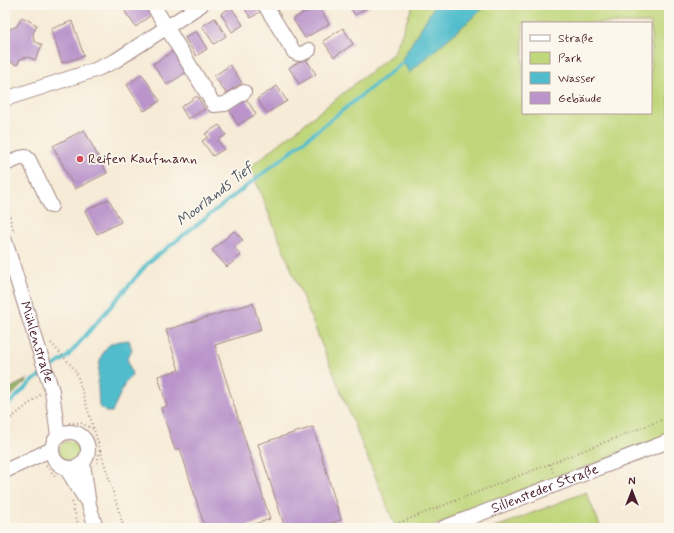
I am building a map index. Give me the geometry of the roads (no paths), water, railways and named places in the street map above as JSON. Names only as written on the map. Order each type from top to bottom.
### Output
[{"type":"street","points":[[153,5],[168,27],[214,105],[225,104],[244,92]]},
{"type":"street","points":[[5,99],[95,70],[115,61],[201,5]]},
{"type":"street","points":[[265,5],[294,52],[297,54],[302,54],[309,50]]},
{"type":"street","points":[[5,164],[26,157],[29,160],[50,206]]},
{"type":"street","name":"Mühlenstraße","points":[[5,241],[52,391],[58,436]]},
{"type":"street","name":"Mühlenstraße","points":[[52,391],[72,432]]},
{"type":"street","points":[[90,505],[52,454],[55,440],[62,434],[72,432],[82,437],[88,447],[88,453],[83,464],[90,505],[96,528]]},
{"type":"street","name":"Sillensteder Straße","points":[[443,528],[669,441]]},
{"type":"street","points":[[10,468],[52,449]]},
{"type":"street","points":[[10,468],[61,465],[72,468],[83,464]]},
{"type":"water","points":[[435,5],[487,5],[409,73],[402,59]]},
{"type":"water","points":[[129,340],[132,350],[127,358],[132,375],[125,383],[112,412],[106,412],[99,406],[98,374],[101,358],[104,351],[110,344]]},
{"type":"waterway","name":"Moorlands Tief","points":[[49,369],[67,357],[149,262],[406,60]]},
{"type":"waterway","name":"Moorlands Tief","points":[[5,408],[32,381],[43,374]]},
{"type":"place","name":"Reifen Kaufmann","points":[[80,159]]}]
